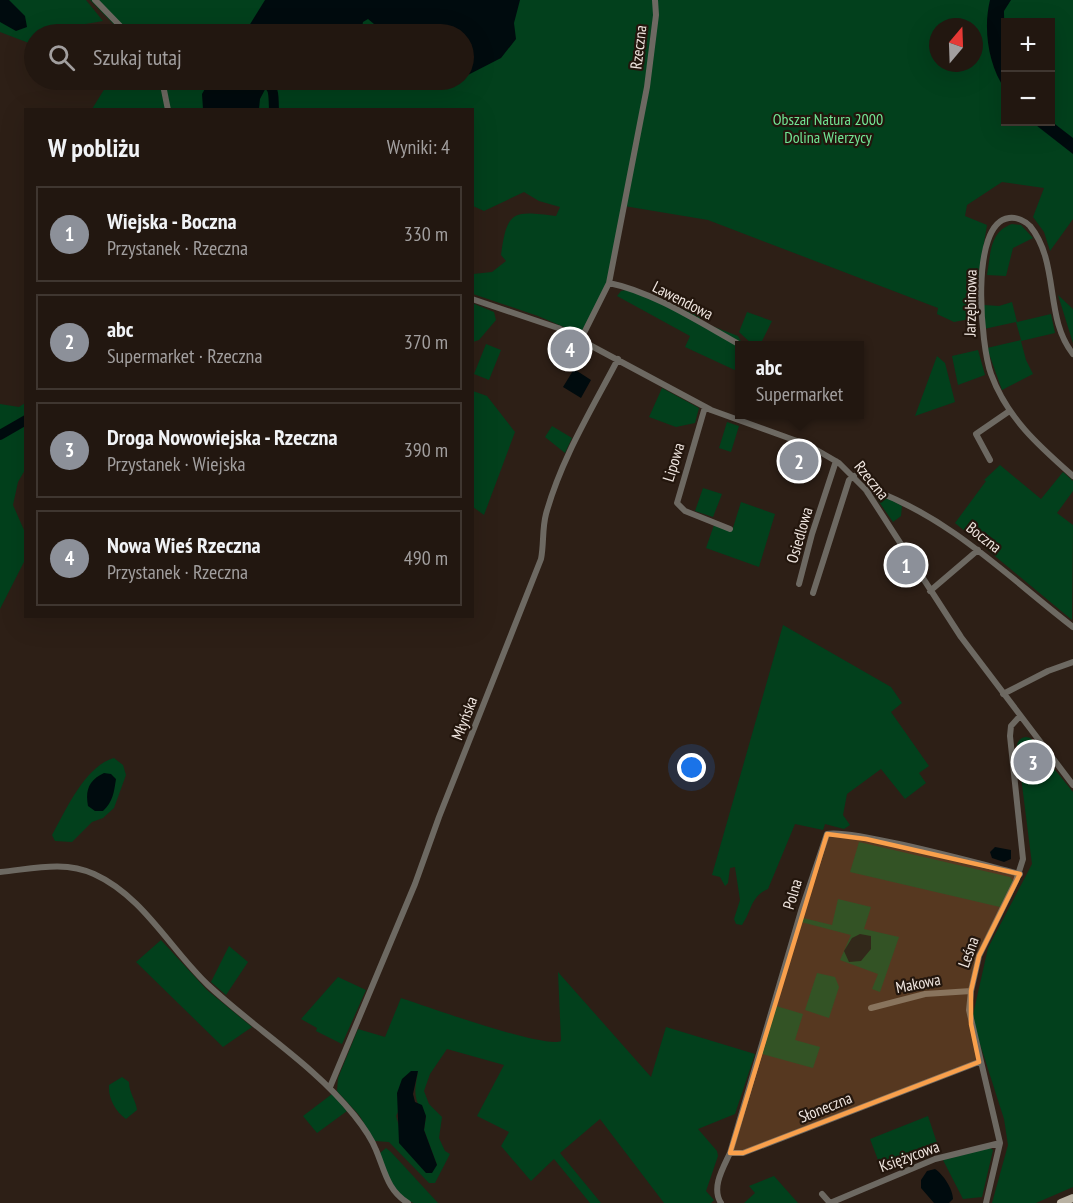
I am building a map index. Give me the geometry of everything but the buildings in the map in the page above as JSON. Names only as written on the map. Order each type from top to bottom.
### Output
[{"type":"main road","points":[[1061,1203],[1073,1198]]},
{"type":"street","points":[[95,0],[118,24]]},
{"type":"street","name":"Rzeczna","points":[[581,339],[609,283],[647,87],[656,15],[655,0]]},
{"type":"street","points":[[164,90],[168,108]]},
{"type":"street","name":"Jarzębinowa","points":[[1073,354],[1058,325],[1047,267],[1038,240],[1026,223],[1010,218],[997,223],[989,236],[981,306],[986,359],[1008,411],[1028,436],[1073,476]]},
{"type":"street","name":"Lawendowa","points":[[609,283],[624,286],[662,303],[735,341]]},
{"type":"street","name":"Rzeczna","points":[[474,300],[540,321],[581,339],[705,407],[735,418]]},
{"type":"street","name":"Młyńska","points":[[330,1087],[416,884],[439,817],[541,560],[545,517],[554,490],[586,418],[618,359]]},
{"type":"street","name":"Lipowa","points":[[705,407],[676,503],[684,511],[730,529]]},
{"type":"street","points":[[990,460],[976,434],[1008,411]]},
{"type":"street","name":"Rzeczna","points":[[738,419],[808,445],[836,461],[854,476],[866,490],[930,591],[1003,694],[1073,785]]},
{"type":"street","name":"Osiedlowa","points":[[799,584],[812,534],[836,461]]},
{"type":"street","points":[[813,593],[849,480],[854,476]]},
{"type":"street","name":"Boczna","points":[[866,490],[882,493],[926,513],[978,550],[1073,627]]},
{"type":"street","points":[[930,591],[978,550]]},
{"type":"street","points":[[1003,694],[1048,671],[1073,662]]},
{"type":"street","name":"Leśna","points":[[986,1203],[1000,1143],[971,1024],[970,991],[979,956],[1020,874],[1024,848],[1010,736],[1011,726],[1020,716]]},
{"type":"street","name":"Polna","points":[[730,1153],[801,911],[827,834],[834,832],[1020,874]]},
{"type":"street","points":[[0,872],[71,866],[107,881],[144,912],[208,985],[330,1087],[360,1123],[375,1148],[387,1181],[399,1197],[408,1203]]},
{"type":"street","name":"Makowa","points":[[871,1008],[925,994],[970,991]]},
{"type":"street","name":"Słoneczna","points":[[730,1153],[743,1153],[979,1062]]},
{"type":"street","name":"Księżycowa","points":[[822,1194],[830,1203],[934,1159],[1000,1143]]},
{"type":"street","points":[[721,1203],[717,1187],[730,1153]]},
{"type":"highlighted area","points":[[827,834],[866,839],[1020,874],[979,956],[971,991],[971,1024],[979,1062],[743,1153],[730,1153]]},
{"type":"green space","points":[[0,0],[86,0],[103,21],[86,24],[24,24],[24,41],[0,32]]},
{"type":"green space","name":"Obszar Natura 2000 Dolina Wierzycy","points":[[90,0],[1073,0],[1073,219],[1050,251],[1044,232],[1033,217],[1044,188],[1002,182],[967,205],[965,216],[987,225],[975,297],[975,318],[954,322],[937,314],[938,308],[708,220],[624,206],[608,280],[582,331],[578,333],[538,316],[474,294],[474,274],[492,272],[506,261],[501,255],[503,240],[510,221],[522,214],[556,216],[560,207],[539,201],[524,192],[484,211],[474,206],[474,108],[93,108],[104,90],[474,90],[474,24],[113,24]]},
{"type":"green space","points":[[1012,224],[1021,225],[1033,238],[1013,248],[1006,276],[987,275],[995,238],[999,232]]},
{"type":"green space","points":[[626,290],[687,311],[697,313],[705,308],[699,321],[738,336],[741,341],[735,341],[735,370],[685,347],[690,336],[617,296],[621,291]]},
{"type":"green space","points":[[1058,295],[1073,309],[1073,343]]},
{"type":"green space","points":[[1012,302],[1017,322],[1051,314],[1055,333],[1021,341],[1033,374],[1002,390],[987,348],[1021,340],[1016,322],[984,329],[984,305],[999,306]]},
{"type":"green space","points":[[474,304],[494,312],[496,320],[479,340],[474,342]]},
{"type":"green space","points":[[747,312],[772,321],[762,341],[749,341],[739,332]]},
{"type":"green space","points":[[486,344],[501,350],[489,380],[474,374]]},
{"type":"green space","points":[[978,350],[985,375],[958,385],[952,356]]},
{"type":"green space","points":[[937,356],[945,363],[955,402],[915,416]]},
{"type":"green space","points":[[662,388],[699,408],[695,423],[676,427],[649,417]]},
{"type":"green space","points":[[474,391],[487,396],[515,432],[484,515],[474,508]]},
{"type":"green space","points":[[0,404],[19,407],[24,404],[24,472],[18,482],[13,505],[24,530],[24,562],[0,609]]},
{"type":"green space","points":[[727,422],[739,426],[731,452],[719,448]]},
{"type":"green space","points":[[552,426],[572,438],[565,453],[545,437]]},
{"type":"green space","points":[[1000,465],[1041,499],[1063,472],[1073,481],[1073,491],[1057,513],[1073,525],[1072,620],[955,523],[986,481],[984,480]]},
{"type":"green space","points":[[703,488],[722,494],[713,517],[695,511]]},
{"type":"green space","points":[[878,493],[902,506],[901,516],[893,522],[875,496]]},
{"type":"green space","points":[[741,502],[775,514],[759,567],[706,548],[714,525],[732,531]]},
{"type":"green space","points":[[783,625],[891,687],[902,703],[891,712],[929,766],[919,773],[926,783],[905,799],[881,769],[847,794],[843,815],[850,825],[844,829],[825,824],[823,830],[795,824],[768,889],[754,900],[742,925],[736,924],[734,919],[740,900],[735,867],[730,868],[728,883],[725,886],[720,877],[712,875]]},
{"type":"green space","points":[[1026,737],[1032,740],[1035,746],[1032,752],[1026,755],[1020,752],[1017,746],[1020,740]]},
{"type":"green space","points":[[114,758],[123,765],[126,775],[114,808],[103,818],[92,822],[72,842],[55,841],[52,835],[77,790],[94,770]]},
{"type":"green space","points":[[1051,765],[1073,792],[1073,1187],[1036,1203],[992,1203],[1008,1145],[1004,1119],[972,1019],[988,948],[1032,864],[1020,769]]},
{"type":"green space","points":[[859,842],[1010,877],[1013,881],[1000,907],[850,872]]},
{"type":"green space","points":[[838,899],[871,907],[864,929],[899,937],[880,992],[872,989],[878,974],[840,960],[851,935],[801,922],[803,918],[832,925]]},
{"type":"green space","points":[[161,940],[207,990],[252,1027],[223,1047],[136,962]]},
{"type":"green space","points":[[229,946],[248,962],[226,995],[211,982]]},
{"type":"green space","points":[[558,972],[651,1077],[666,1027],[755,1054],[735,1114],[698,1129],[717,1151],[718,1156],[706,1191],[714,1200],[711,1203],[664,1203],[600,1119],[560,1153],[601,1203],[590,1203],[554,1159],[531,1181],[501,1146],[509,1132],[477,1116],[504,1065],[447,1049],[430,1074],[424,1091],[429,1104],[442,1117],[439,1138],[445,1151],[450,1154],[435,1183],[429,1183],[389,1142],[375,1141],[359,1115],[337,1091],[338,1078],[358,1029],[385,1037],[401,998],[509,1033],[550,1042],[561,1041]],"holes":[[[418,1072],[415,1090],[417,1100],[426,1116],[424,1130],[437,1165],[399,1143],[399,1126],[396,1116]]]},
{"type":"green space","points":[[817,973],[835,977],[839,987],[829,1018],[805,1010]]},
{"type":"green space","points":[[338,977],[366,990],[342,1044],[316,1031],[317,1028],[301,1019]]},
{"type":"green space","points":[[776,1006],[803,1014],[795,1040],[820,1047],[813,1068],[762,1054]]},
{"type":"green space","points":[[122,1077],[129,1082],[137,1110],[126,1119],[113,1104],[109,1090],[109,1085]]},
{"type":"green space","points":[[332,1094],[347,1111],[317,1133],[303,1116]]},
{"type":"green space","points":[[928,1116],[940,1152],[883,1173],[870,1139]]},
{"type":"green space","points":[[386,1148],[438,1203],[414,1203],[401,1195],[391,1182],[380,1153]]},
{"type":"green space","points":[[990,1148],[993,1150],[982,1197],[963,1199],[943,1160]]},
{"type":"green space","points":[[774,1176],[798,1203],[744,1203],[755,1193],[749,1186]]},
{"type":"shaded area","points":[[0,0],[9,0],[25,16],[26,24],[24,24],[24,28],[16,31],[0,22]]},
{"type":"shaded area","points":[[265,0],[520,0],[514,23],[516,39],[501,58],[474,72],[474,24],[374,24],[368,19],[363,24],[250,24]]},
{"type":"shaded area","points":[[990,0],[1011,0],[1004,11],[1004,18],[1001,18],[1001,82],[994,69],[988,46]]},
{"type":"shaded area","points":[[204,90],[265,90],[260,99],[259,108],[203,108],[202,94]]},
{"type":"shaded area","points":[[1055,124],[1073,138],[1073,154],[1037,126],[1055,126]]},
{"type":"shaded area","points":[[574,369],[591,380],[581,398],[563,387]]},
{"type":"shaded area","points":[[104,773],[111,774],[116,779],[114,792],[103,811],[95,811],[88,806],[88,790],[92,782]]},
{"type":"shaded area","points":[[995,847],[1011,850],[1011,859],[1004,862],[992,858],[990,852]]},
{"type":"shaded area","points":[[860,934],[871,936],[871,949],[861,961],[849,962],[844,951],[852,938]]},
{"type":"shaded area","points":[[411,1071],[418,1071],[413,1094],[415,1102],[422,1105],[426,1116],[424,1130],[437,1165],[432,1173],[426,1173],[399,1143],[397,1093],[402,1079]]},
{"type":"shaded area","points":[[935,1169],[949,1186],[953,1199],[949,1203],[934,1203],[921,1188],[921,1180],[927,1171]]},
{"type":"waterway","points":[[272,90],[274,108]]},
{"type":"waterway","points":[[0,435],[24,421]]},
{"type":"place","name":"Nowa Wieś Rzeczna","points":[[570,349]]},
{"type":"place","name":"abc","points":[[799,461]]},
{"type":"place","name":"Wiejska - Boczna","points":[[906,565]]},
{"type":"place","name":"Droga Nowowiejska - Rzeczna","points":[[1033,762]]}]
